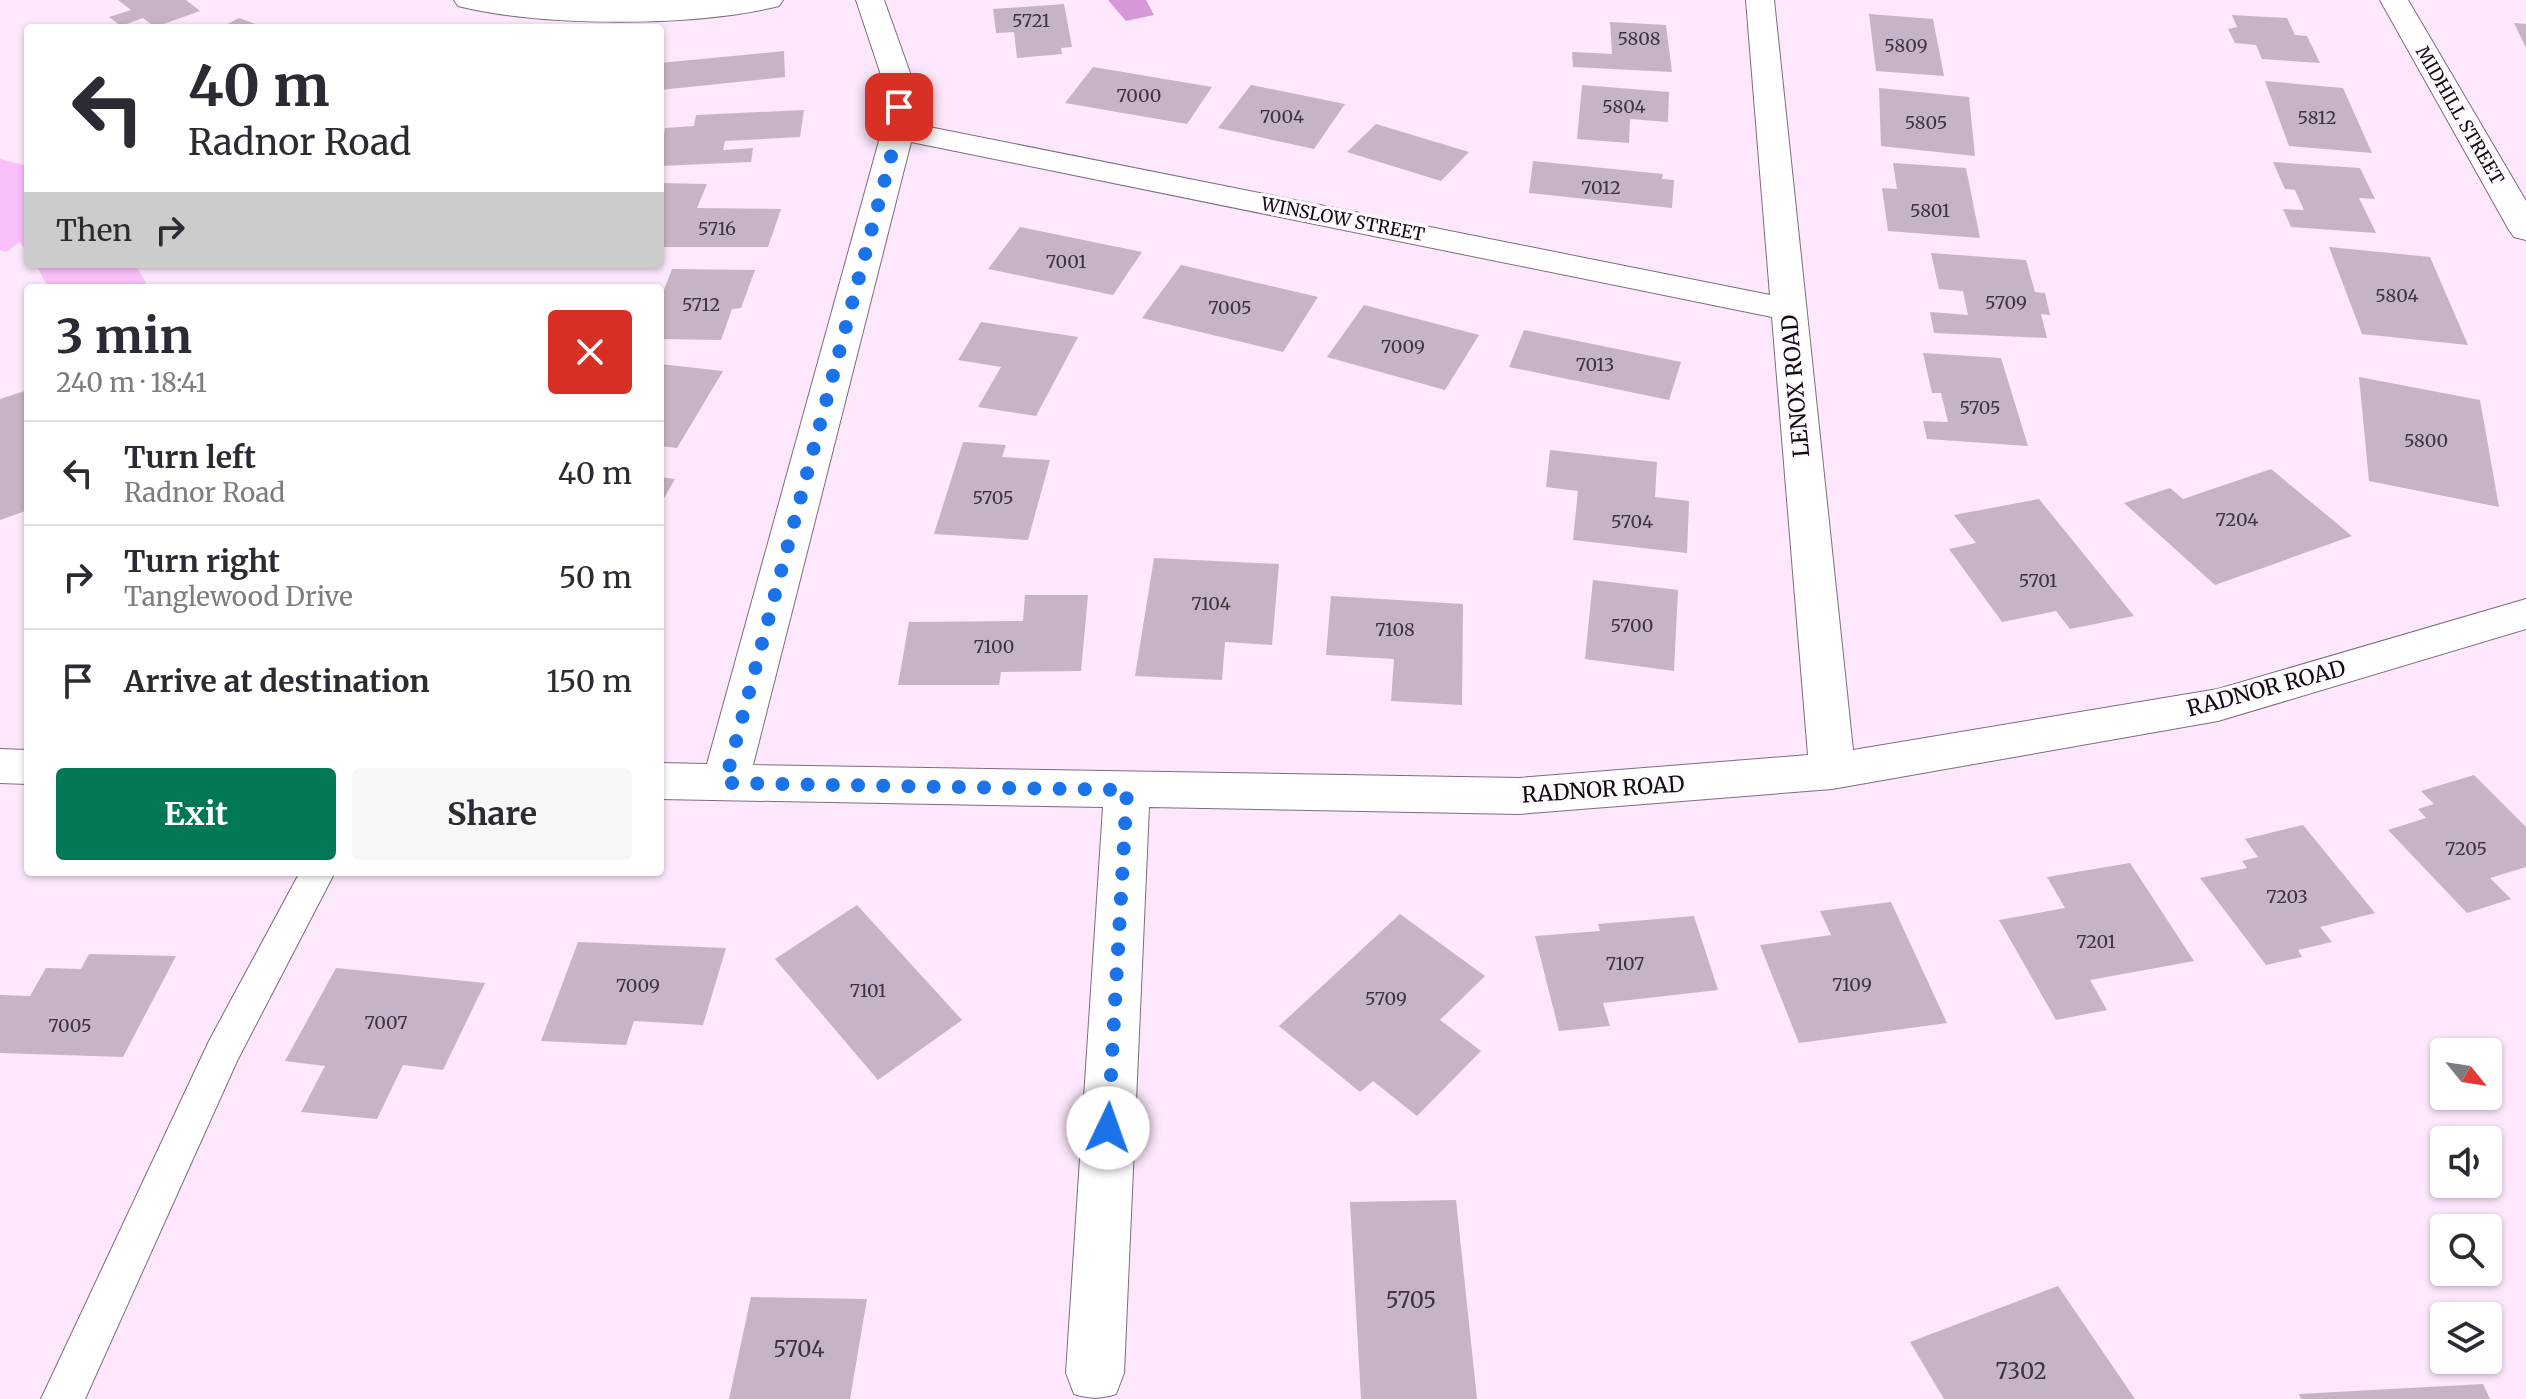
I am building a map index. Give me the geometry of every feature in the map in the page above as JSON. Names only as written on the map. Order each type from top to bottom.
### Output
[{"type":"street","points":[[468,0],[538,10],[653,11],[769,0]]},
{"type":"street","points":[[725,783],[898,130],[899,84],[870,0]]},
{"type":"street","name":"LENOX ROAD","points":[[1760,0],[1832,771]]},
{"type":"street","name":"MIDHILL STREET","points":[[2394,0],[2526,230]]},
{"type":"street","name":"WINSLOW STREET","points":[[898,130],[1787,309]]},
{"type":"street","name":"RADNOR ROAD","points":[[664,781],[1519,796],[1832,771],[2218,705],[2526,614]]},
{"type":"street","points":[[0,766],[24,767]]},
{"type":"street","points":[[1095,1373],[1127,790]]},
{"type":"lane","points":[[63,1399],[222,1053],[316,876]]},
{"type":"shaded area","points":[[1108,0],[1146,0],[1154,15],[1126,21]]},
{"type":"shaded area","points":[[0,159],[24,165],[24,248],[20,242],[6,252],[0,250]]},
{"type":"shaded area","points":[[38,268],[137,268],[147,284],[46,284]]},
{"type":"building","points":[[118,0],[186,0],[200,11],[163,24],[151,24],[143,18],[118,24],[109,17],[131,10]]},
{"type":"building","points":[[1064,4],[1072,47],[1061,48],[1062,54],[1017,58],[1014,32],[996,33],[993,9]]},
{"type":"building","points":[[1869,14],[1933,19],[1944,76],[1876,71]]},
{"type":"building","points":[[2232,15],[2287,18],[2295,35],[2307,36],[2320,63],[2262,59],[2256,45],[2235,43],[2228,29],[2237,27]]},
{"type":"building","points":[[239,18],[255,24],[228,24]]},
{"type":"building","points":[[1610,22],[1666,25],[1672,72],[1573,67],[1572,52],[1612,54]]},
{"type":"building","points":[[2514,23],[2526,24],[2526,48]]},
{"type":"building","points":[[784,51],[785,77],[664,90],[664,63]]},
{"type":"building","points":[[1093,67],[1212,87],[1187,124],[1065,103]]},
{"type":"building","points":[[2265,81],[2343,88],[2372,153],[2289,146]]},
{"type":"building","points":[[1251,85],[1345,104],[1314,149],[1218,128]]},
{"type":"building","points":[[1582,85],[1669,92],[1668,122],[1630,119],[1629,143],[1577,139]]},
{"type":"building","points":[[1879,88],[1969,97],[1975,156],[1881,146]]},
{"type":"building","points":[[804,110],[800,137],[725,141],[723,150],[753,148],[751,162],[664,166],[665,128],[694,126],[696,115]]},
{"type":"building","points":[[1376,124],[1469,152],[1441,181],[1347,152]]},
{"type":"building","points":[[1533,161],[1663,174],[1662,179],[1674,180],[1672,208],[1529,193]]},
{"type":"building","points":[[2273,162],[2360,168],[2375,199],[2359,198],[2376,233],[2291,227],[2283,209],[2304,210],[2295,190],[2285,189]]},
{"type":"building","points":[[1893,163],[1966,168],[1980,238],[1888,231],[1882,188],[1897,189]]},
{"type":"building","points":[[664,183],[707,184],[697,208],[781,209],[768,247],[664,247]]},
{"type":"building","points":[[1020,227],[1142,252],[1113,295],[988,269]]},
{"type":"building","points":[[2329,247],[2430,257],[2468,345],[2362,334]]},
{"type":"building","points":[[1931,253],[2026,260],[2035,292],[2045,293],[2050,315],[2041,314],[2047,338],[1934,333],[1930,312],[1968,315],[1963,291],[1939,289]]},
{"type":"building","points":[[1181,265],[1318,297],[1283,352],[1142,318]]},
{"type":"building","points":[[672,269],[755,270],[741,308],[732,309],[721,340],[664,339],[664,290]]},
{"type":"building","points":[[1364,305],[1479,335],[1445,390],[1327,357]]},
{"type":"building","points":[[981,322],[1078,337],[1036,416],[978,407],[1001,367],[958,360]]},
{"type":"building","points":[[1524,330],[1681,362],[1669,400],[1509,367]]},
{"type":"building","points":[[1923,353],[2001,358],[2028,446],[1927,439],[1923,421],[1948,422],[1941,393],[1932,393]]},
{"type":"building","points":[[664,364],[723,371],[677,448],[664,446]]},
{"type":"building","points":[[2359,377],[2480,400],[2499,507],[2369,481]]},
{"type":"building","points":[[24,391],[24,511],[0,520],[0,399]]},
{"type":"building","points":[[963,442],[1006,445],[1002,457],[1050,460],[1028,540],[934,534]]},
{"type":"building","points":[[1550,450],[1657,462],[1655,497],[1689,501],[1687,553],[1573,540],[1578,491],[1546,487]]},
{"type":"building","points":[[2271,469],[2352,536],[2215,585],[2124,503],[2170,488],[2183,499]]},
{"type":"building","points":[[664,478],[675,479],[664,498]]},
{"type":"building","points":[[2039,499],[2134,616],[2070,629],[2056,611],[2002,622],[1949,549],[1976,543],[1954,515]]},
{"type":"building","points":[[1154,558],[1279,564],[1272,645],[1225,642],[1222,680],[1135,676]]},
{"type":"building","points":[[1593,580],[1678,590],[1674,671],[1585,659]]},
{"type":"building","points":[[1025,595],[1088,595],[1081,671],[1001,672],[999,685],[898,685],[909,622],[1023,621]]},
{"type":"building","points":[[1331,596],[1463,604],[1462,705],[1391,701],[1394,659],[1326,655]]},
{"type":"building","points":[[2474,775],[2526,827],[2526,867],[2490,878],[2511,899],[2467,913],[2388,830],[2426,818],[2418,809],[2434,804],[2421,791]]},
{"type":"building","points":[[2303,825],[2375,913],[2320,927],[2332,942],[2298,950],[2302,957],[2266,965],[2200,878],[2247,868],[2242,861],[2258,857],[2245,839]]},
{"type":"building","points":[[2130,863],[2194,961],[2090,980],[2107,1010],[2056,1020],[1999,920],[2065,908],[2047,877]]},
{"type":"building","points":[[1891,902],[1947,1023],[1799,1043],[1760,945],[1831,935],[1820,911]]},
{"type":"building","points":[[857,905],[962,1020],[878,1080],[775,959]]},
{"type":"building","points":[[1400,914],[1485,976],[1440,1020],[1481,1051],[1417,1116],[1373,1081],[1360,1092],[1279,1026]]},
{"type":"building","points":[[1694,916],[1718,990],[1603,1003],[1610,1026],[1559,1031],[1535,936],[1600,931],[1598,924]]},
{"type":"building","points":[[578,942],[726,948],[703,1025],[634,1021],[626,1045],[541,1041]]},
{"type":"building","points":[[89,954],[176,956],[123,1057],[0,1053],[0,995],[30,996],[46,968],[81,969]]},
{"type":"building","points":[[336,968],[485,983],[443,1070],[403,1065],[377,1119],[301,1112],[325,1066],[285,1061]]},
{"type":"building","points":[[1456,1200],[1477,1399],[1361,1399],[1350,1202]]},
{"type":"building","points":[[2058,1286],[2135,1399],[1944,1399],[1910,1342]]},
{"type":"building","points":[[751,1297],[867,1299],[850,1399],[729,1399]]},
{"type":"building","points":[[2483,1384],[2490,1399],[2301,1399],[2299,1394]]},
{"type":"route","points":[[899,107],[898,130],[725,783],[1127,790],[1108,1128]]}]
